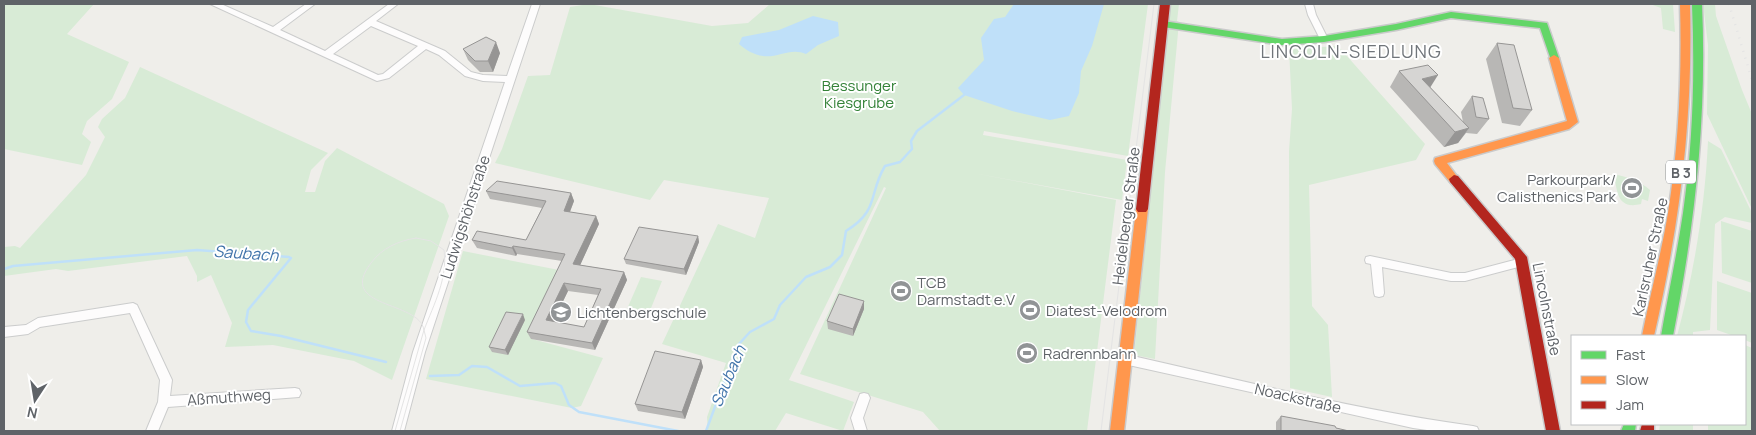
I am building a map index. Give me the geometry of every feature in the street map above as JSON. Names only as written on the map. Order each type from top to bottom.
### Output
[{"type":"street","points":[[273,31],[311,4]]},
{"type":"street","points":[[326,55],[394,4]]},
{"type":"street","name":"Ludwigshöhstraße","points":[[398,431],[418,352],[536,4]]},
{"type":"street","name":"Heidelberger Straße","points":[[1117,431],[1157,60],[1165,4]]},
{"type":"street","points":[[1163,24],[1282,42],[1324,39],[1312,16],[1309,4]]},
{"type":"street","name":"Karlsruher Straße","points":[[1648,335],[1668,257],[1678,197],[1688,101],[1685,4]]},
{"type":"street","name":"Karlsruher Straße","points":[[1667,335],[1684,261],[1699,134],[1700,80],[1697,4]]},
{"type":"street","points":[[222,5],[273,31],[382,78],[424,46]]},
{"type":"street","name":"Lincolnstraße","points":[[1324,39],[1396,27],[1451,15],[1544,26],[1573,122],[1569,125],[1439,161],[1521,257],[1553,431]]},
{"type":"street","points":[[370,22],[448,56],[468,74],[483,78],[511,79]]},
{"type":"street","points":[[1379,293],[1373,260],[1451,277],[1465,277],[1522,262]]},
{"type":"street","points":[[4,332],[28,329],[38,323],[133,308],[166,380],[164,402],[152,431]]},
{"type":"street","name":"Noackstraße","points":[[1124,359],[1413,423],[1473,431]]},
{"type":"street","name":"Aßmuthweg","points":[[164,402],[295,393]]},
{"type":"street","points":[[861,431],[857,418],[864,398]]},
{"type":"green space","points":[[4,4],[94,4],[67,34],[129,62],[112,99],[87,121],[82,134],[91,142],[82,165],[4,149]]},
{"type":"green space","name":"Bessunger Kiesgrube","points":[[589,4],[712,26],[748,23],[770,4],[1148,4],[1128,156],[984,131],[977,158],[983,135],[1127,160],[1122,200],[973,173],[1116,200],[1087,431],[940,431],[923,412],[800,374],[886,188],[884,187],[789,380],[854,402],[843,431],[786,413],[775,431],[708,431],[707,417],[726,363],[662,344],[718,224],[755,238],[769,198],[664,180],[650,200],[495,163],[502,149],[528,76],[550,75],[570,7]]},
{"type":"green space","points":[[1170,4],[1179,4],[1177,21],[1179,22],[1165,172],[1155,359],[1134,355]]},
{"type":"green space","points":[[1650,4],[1673,4],[1675,32],[1663,29],[1661,8]]},
{"type":"green space","points":[[1703,4],[1715,4],[1716,16],[1752,114],[1752,209],[1707,114],[1708,45]]},
{"type":"green space","points":[[1338,46],[1425,144],[1416,160],[1309,185],[1312,306],[1328,325],[1332,397],[1290,388],[1289,151],[1292,109],[1289,49]]},
{"type":"green space","points":[[140,67],[328,153],[311,170],[305,192],[315,192],[325,161],[337,148],[444,204],[449,216],[392,380],[354,361],[273,345],[225,347],[232,323],[211,275],[197,282],[197,276],[187,256],[68,271],[56,269],[4,276],[4,247],[15,246],[20,248],[86,175],[105,137],[98,127],[102,119],[125,98]]},
{"type":"green space","points":[[1708,141],[1721,149],[1752,213],[1752,223],[1725,217],[1715,224],[1710,330],[1693,332],[1693,335],[1677,335],[1689,288],[1704,190]]},
{"type":"green space","name":"Parkourpark/ Calisthenics Park","points":[[1614,174],[1642,184],[1650,190],[1648,201],[1642,199],[1641,204],[1633,205],[1623,202],[1618,193]]},
{"type":"green space","points":[[1721,221],[1752,231],[1752,283],[1722,273]]},
{"type":"green space","points":[[463,251],[564,271],[532,339],[603,358],[581,406],[572,408],[426,379]]},
{"type":"green space","points":[[641,277],[662,281],[649,313],[627,309]]},
{"type":"green space","points":[[1717,281],[1752,293],[1752,343],[1746,340],[1746,335],[1731,335],[1717,330]]},
{"type":"green space","points":[[1746,345],[1752,348],[1752,431],[1708,431],[1708,425],[1746,425]]},
{"type":"green space","points":[[1660,425],[1693,425],[1693,431],[1659,431]]},
{"type":"water","points":[[1014,4],[1104,4],[1092,46],[1081,71],[1079,93],[1069,116],[1050,120],[1012,111],[964,95],[958,88],[984,60],[981,38],[994,19],[1005,17]]},
{"type":"water","points":[[813,16],[838,22],[839,36],[818,45],[806,54],[790,52],[774,56],[756,55],[739,44],[742,37],[779,30]]},
{"type":"building","points":[[486,37],[496,42],[488,61],[475,61],[463,49]]},
{"type":"building","points":[[1497,43],[1514,45],[1532,110],[1513,108]]},
{"type":"building","points":[[1428,65],[1438,75],[1422,79],[1469,128],[1455,132],[1399,71]]},
{"type":"building","points":[[1472,96],[1483,98],[1489,119],[1476,117]]},
{"type":"building","points":[[497,181],[571,193],[564,211],[596,216],[573,264],[624,272],[592,343],[527,332],[565,254],[513,246],[512,248],[472,240],[477,231],[526,240],[546,201],[486,191]],"holes":[[[564,283],[601,289],[584,327],[546,320]]]},
{"type":"building","points":[[639,227],[698,236],[684,269],[624,259]]},
{"type":"building","points":[[839,294],[864,301],[853,329],[827,321]]},
{"type":"building","points":[[506,312],[523,314],[505,350],[489,347]]},
{"type":"building","points":[[655,351],[701,360],[682,412],[635,404]]},
{"type":"building","points":[[1281,416],[1335,426],[1336,428],[1349,431],[1281,431]]},
{"type":"waterway","name":"Saubach","points":[[706,431],[738,345],[750,332],[774,319],[780,305],[806,277],[830,267],[842,255],[846,231],[857,223],[869,209],[885,166],[900,162],[912,149],[911,141],[917,131],[964,95]]},
{"type":"waterway","name":"Saubach","points":[[4,269],[13,266],[197,250],[289,257],[291,258],[248,310],[246,322],[251,331],[281,336],[386,362]]},
{"type":"waterway","name":"Saubach","points":[[430,376],[459,375],[472,366],[487,367],[520,386],[555,383],[561,386],[569,405],[579,412],[678,431]]},
{"type":"tram line","points":[[1101,431],[1154,4]]},
{"type":"tram line","points":[[416,238],[431,241],[444,250],[445,260],[442,281],[424,330],[419,320],[409,313],[371,297],[364,289],[363,278],[371,263],[380,253],[391,246],[416,238]]},
{"type":"tram line","points":[[395,431],[424,330]]},
{"type":"tram line","points":[[400,431],[426,338],[424,330]]},
{"type":"railway","points":[[1729,4],[1752,80]]},
{"type":"traffic: fast","points":[[1667,335],[1683,253],[1694,171],[1699,89],[1697,4]]},
{"type":"traffic: fast","points":[[1163,24],[1282,42],[1324,39],[1396,27],[1451,15],[1544,25],[1554,58]]},
{"type":"traffic: fast","points":[[1628,431],[1630,425]]},
{"type":"traffic: slow","points":[[1648,335],[1666,253],[1679,172],[1685,89],[1685,4]]},
{"type":"traffic: slow","points":[[1454,179],[1439,161],[1569,125],[1573,122],[1554,58]]},
{"type":"traffic: slow","points":[[1117,431],[1142,209]]},
{"type":"traffic: jam","points":[[1142,209],[1165,4]]},
{"type":"traffic: jam","points":[[1454,179],[1521,257],[1553,431]]},
{"type":"traffic: jam","points":[[1647,431],[1648,425]]},
{"type":"place","name":"Parkourpark/ Calisthenics Park","points":[[1632,188]]},
{"type":"place","name":"TCB Darmstadt e.V","points":[[901,291]]},
{"type":"place","name":"Diatest-Velodrom","points":[[1030,310]]},
{"type":"place","name":"Lichtenbergschule","points":[[561,312]]},
{"type":"place","name":"Radrennbahn","points":[[1027,353]]},
{"type":"district","name":"LINCOLN-SIEDLUNG","points":[[1351,51]]}]
